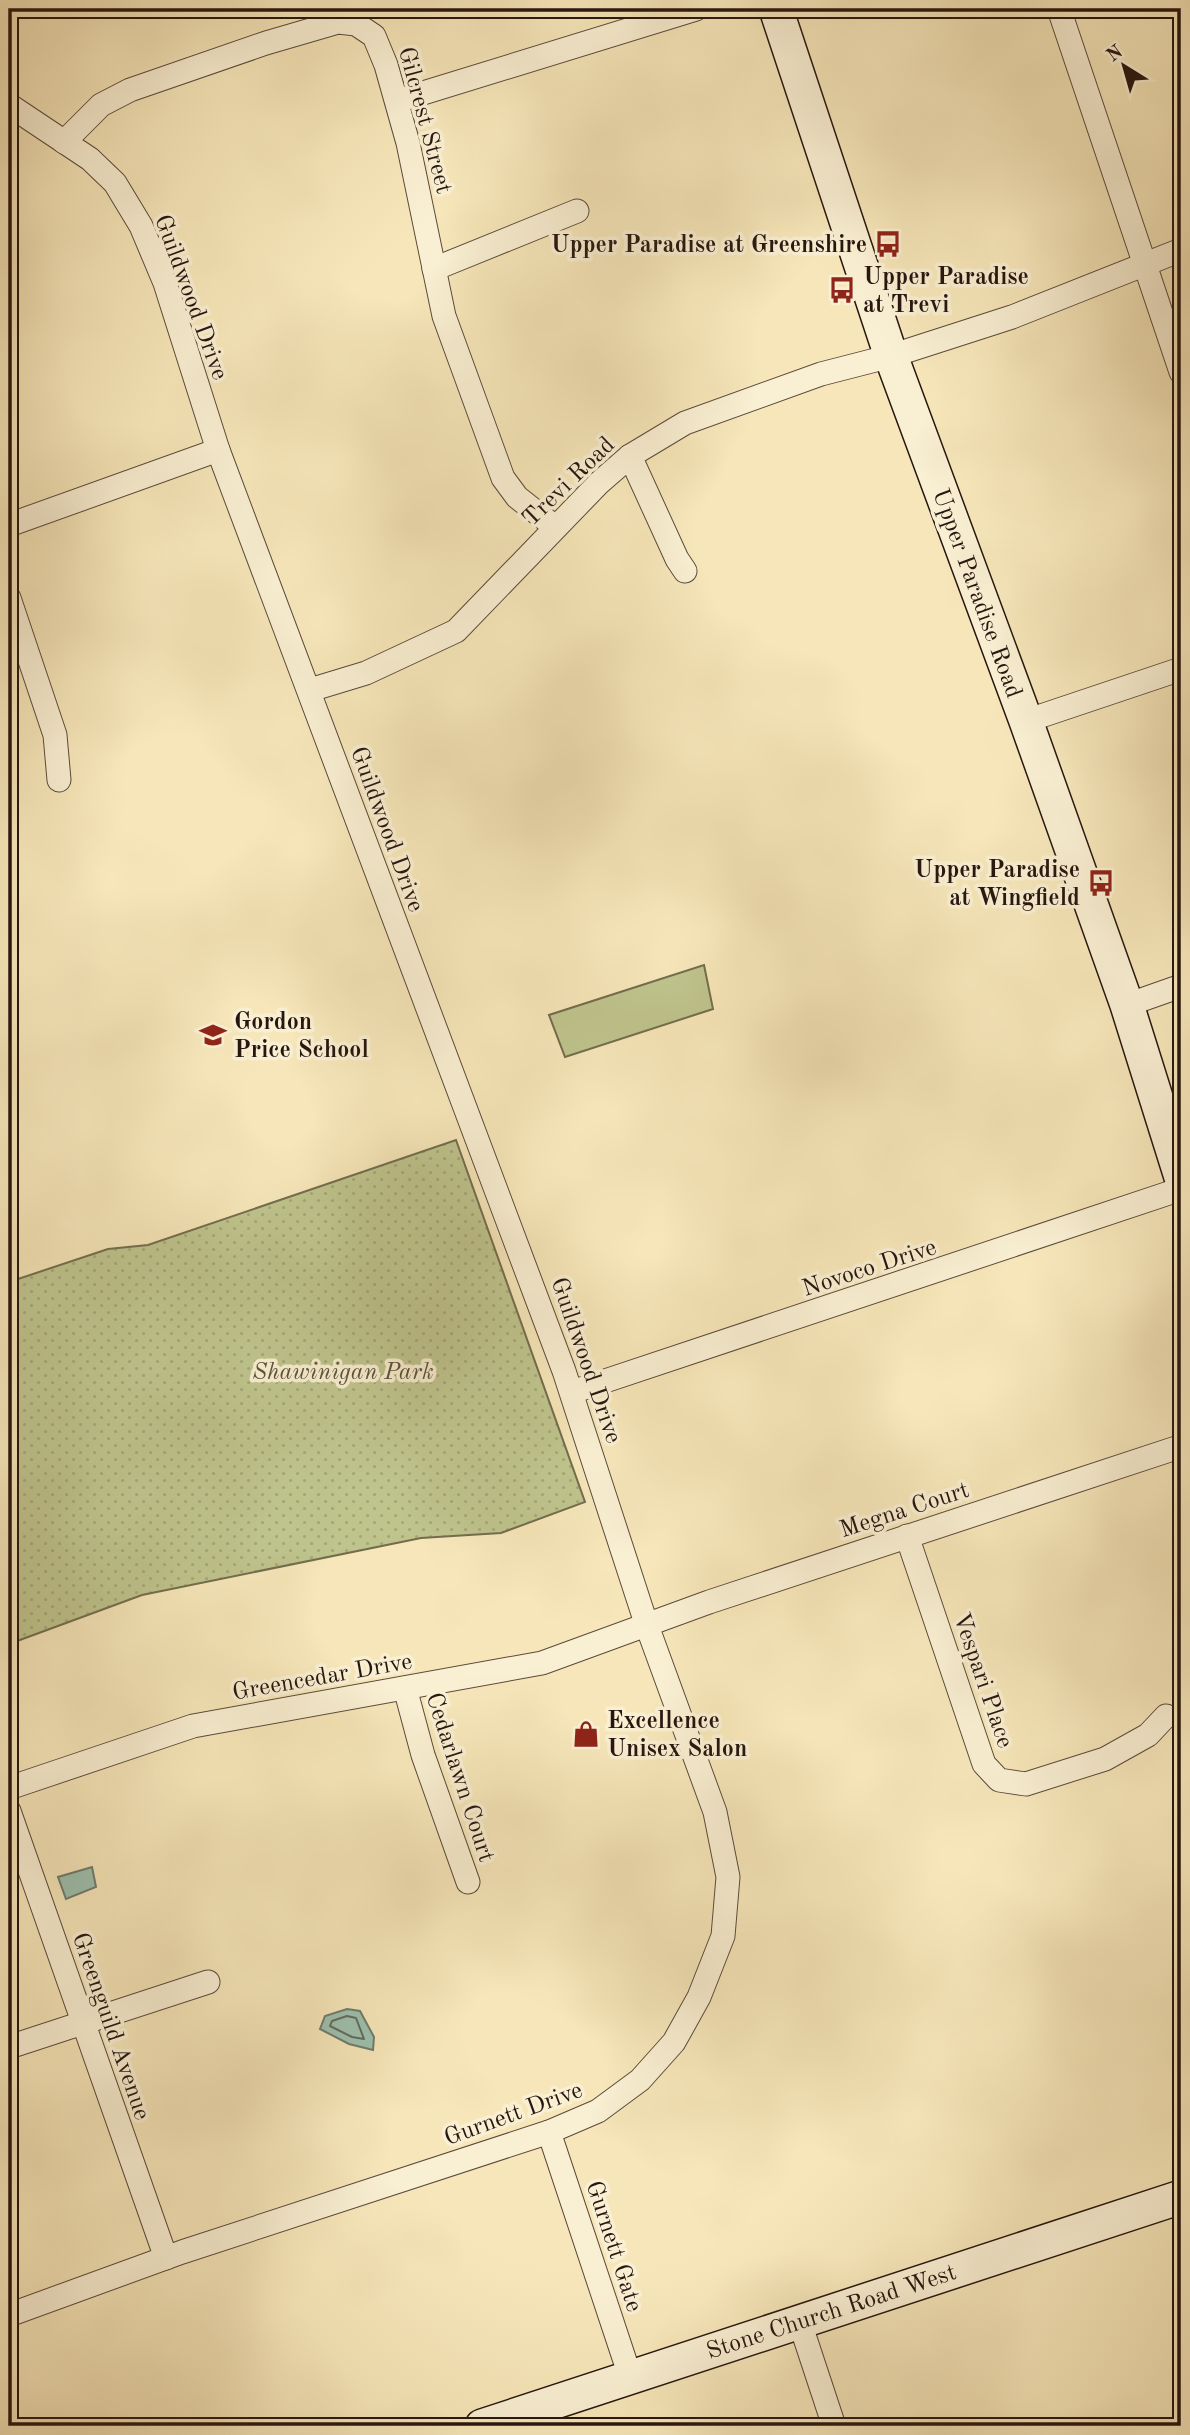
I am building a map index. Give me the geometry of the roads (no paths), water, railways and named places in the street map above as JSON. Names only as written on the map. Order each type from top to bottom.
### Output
[{"type":"main road","name":"Upper Paradise Road","points":[[776,9],[891,356],[1026,721],[1127,1006],[1181,1177]]},
{"type":"main road","name":"Stone Church Road West","points":[[482,2426],[1181,2197]]},
{"type":"street","points":[[397,101],[696,9]]},
{"type":"street","points":[[1060,9],[1181,372]]},
{"type":"street","name":"Gilcrest Street","points":[[64,142],[102,105],[130,90],[266,43],[338,22],[356,24],[374,36],[397,101],[420,194],[444,316],[503,478],[517,497],[555,527]]},
{"type":"street","name":"Guildwood Drive","points":[[9,104],[90,159],[115,183],[141,226],[164,283],[218,450],[572,1392],[646,1623]]},
{"type":"street","points":[[434,269],[577,211]]},
{"type":"street","name":"Trevi Road","points":[[310,690],[366,673],[456,631],[486,604],[555,527],[630,456],[685,423],[821,374],[891,356],[1012,317],[1145,262],[1181,250]]},
{"type":"street","points":[[9,525],[218,450]]},
{"type":"street","points":[[630,456],[685,571]]},
{"type":"street","points":[[9,598],[55,735],[59,780]]},
{"type":"street","points":[[1026,721],[1181,668]]},
{"type":"street","points":[[1127,1006],[1181,986]]},
{"type":"street","name":"Novoco Drive","points":[[572,1392],[1181,1189]]},
{"type":"street","name":"Megna Court","points":[[646,1623],[1179,1447]]},
{"type":"street","name":"Vespari Place","points":[[907,1536],[984,1764],[999,1780],[1026,1784],[1105,1759],[1148,1735],[1166,1716]]},
{"type":"street","name":"Greencedar Drive","points":[[9,1788],[193,1726],[542,1663],[646,1623]]},
{"type":"street","name":"Gurnett Drive","points":[[9,2315],[166,2258],[549,2132],[598,2111],[640,2080],[674,2042],[699,1997],[723,1936],[728,1877],[715,1812],[646,1623]]},
{"type":"street","name":"Cedarlawn Court","points":[[405,1688],[423,1755],[468,1882]]},
{"type":"street","name":"Greenguild Avenue","points":[[9,1811],[166,2258]]},
{"type":"street","points":[[9,2046],[208,1982]]},
{"type":"street","name":"Gurnett Gate","points":[[549,2132],[630,2376]]},
{"type":"street","points":[[800,2323],[834,2426]]},
{"type":"water","points":[[92,1867],[96,1887],[66,1899],[58,1877]]},
{"type":"water","points":[[347,2009],[360,2011],[374,2037],[373,2050],[349,2044],[320,2029],[325,2016]]},
{"type":"place","name":"Upper Paradise at Greenshire","points":[[888,244]]},
{"type":"place","name":"Upper Paradise at Trevi","points":[[842,290]]},
{"type":"place","name":"Upper Paradise at Wingfield","points":[[1101,883]]},
{"type":"place","name":"Gordon Price School","points":[[213,1035]]},
{"type":"place","name":"Excellence Unisex Salon","points":[[586,1734]]},
{"type":"park label","name":"Shawinigan Park","points":[[343,1371]]}]
